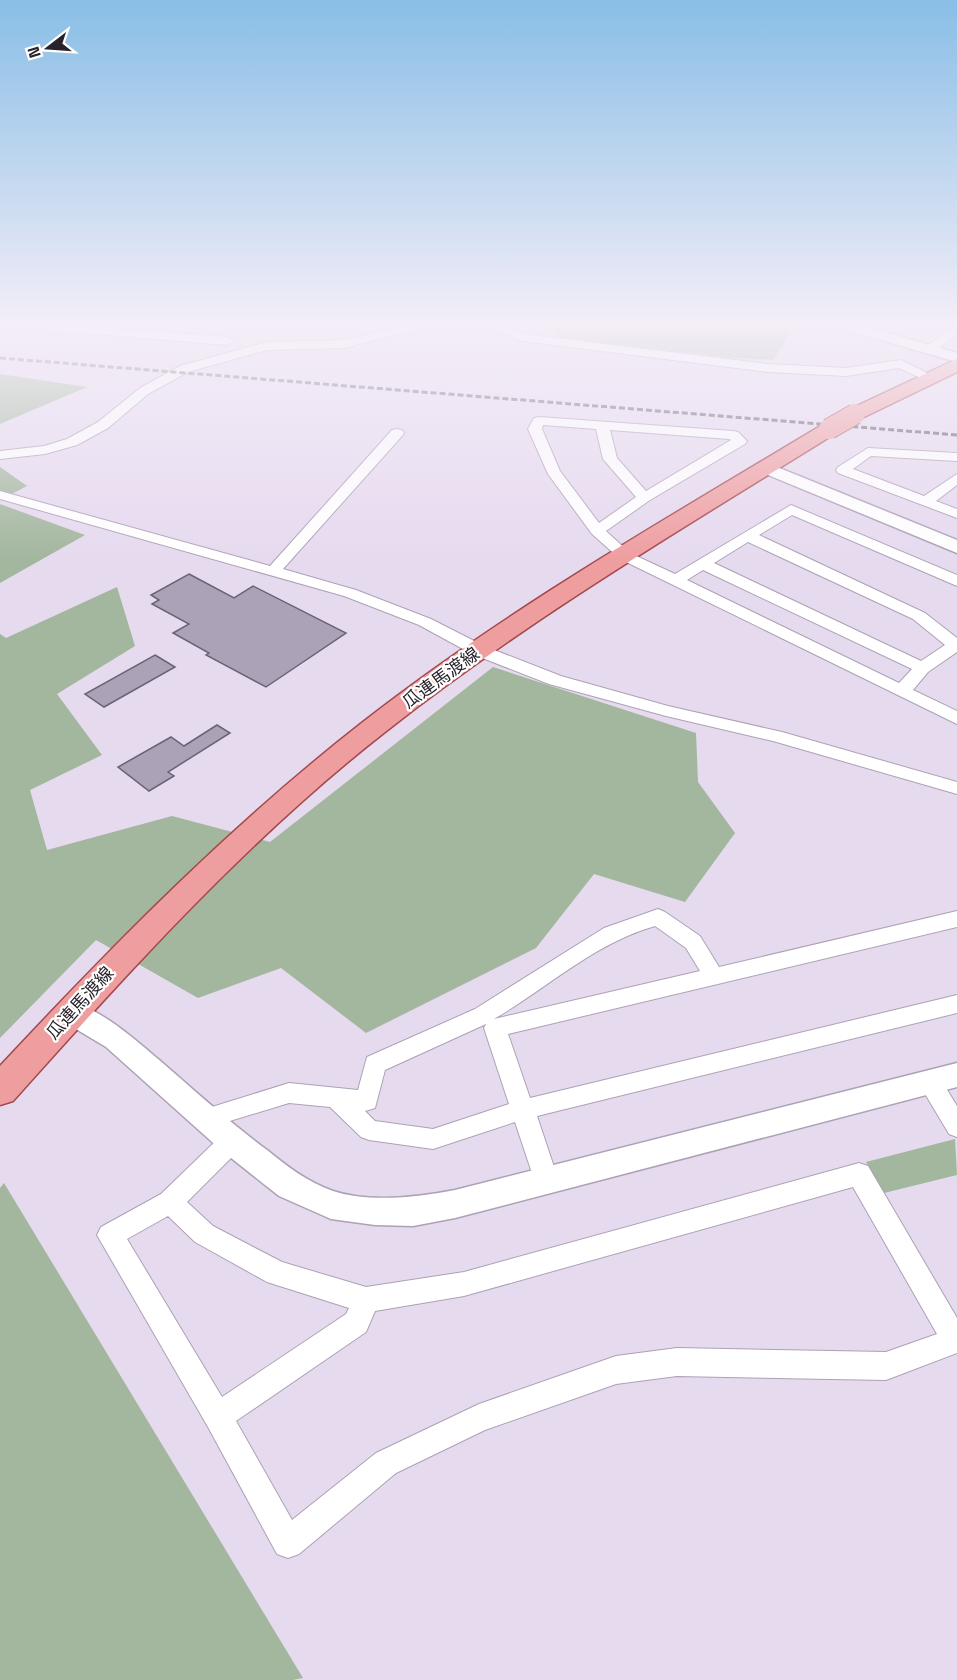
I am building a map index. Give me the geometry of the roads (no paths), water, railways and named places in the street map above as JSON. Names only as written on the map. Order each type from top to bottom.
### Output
[{"type":"main road","name":"瓜連馬渡線","points":[[0,1090],[133,945],[188,891],[314,776],[478,650],[830,429],[878,402]]},
{"type":"street","points":[[1,453],[45,450],[72,442],[103,424],[130,402]]},
{"type":"street","points":[[597,531],[645,497],[740,441],[733,435],[539,421],[535,429],[553,471],[597,531],[625,556],[957,718]]},
{"type":"street","points":[[602,425],[610,459],[634,488],[645,497]]},
{"type":"street","points":[[274,570],[397,433]]},
{"type":"street","points":[[957,457],[868,452],[843,470],[957,514]]},
{"type":"street","points":[[767,468],[957,547]]},
{"type":"street","points":[[926,502],[957,478]]},
{"type":"street","points":[[0,495],[350,593],[425,622],[478,650],[555,680],[666,711],[776,735],[957,788]]},
{"type":"street","points":[[676,580],[790,509],[957,581]]},
{"type":"street","points":[[748,536],[919,616],[956,645],[922,668],[902,691]]},
{"type":"street","points":[[701,563],[922,668]]},
{"type":"street","points":[[207,1118],[289,1093],[367,1101],[375,1064],[484,1014],[596,942],[634,922],[658,917],[693,942],[714,976]]},
{"type":"street","points":[[546,1179],[524,1108],[495,1028],[957,919]]},
{"type":"street","points":[[337,1099],[369,1130],[433,1139],[524,1108],[957,1004]]},
{"type":"street","points":[[71,1012],[116,1039],[232,1141],[290,1186],[330,1205],[375,1211],[414,1212],[455,1204],[944,1078],[957,1128]]},
{"type":"street","points":[[170,1203],[204,1234],[276,1273],[366,1300],[464,1284],[859,1174],[956,1340],[886,1366],[677,1362],[616,1370],[479,1418],[386,1463],[288,1543],[218,1416],[110,1235],[170,1203],[232,1141]]},
{"type":"street","points":[[218,1416],[356,1323],[366,1300]]},
{"type":"railway","points":[[552,402],[957,435]]}]
